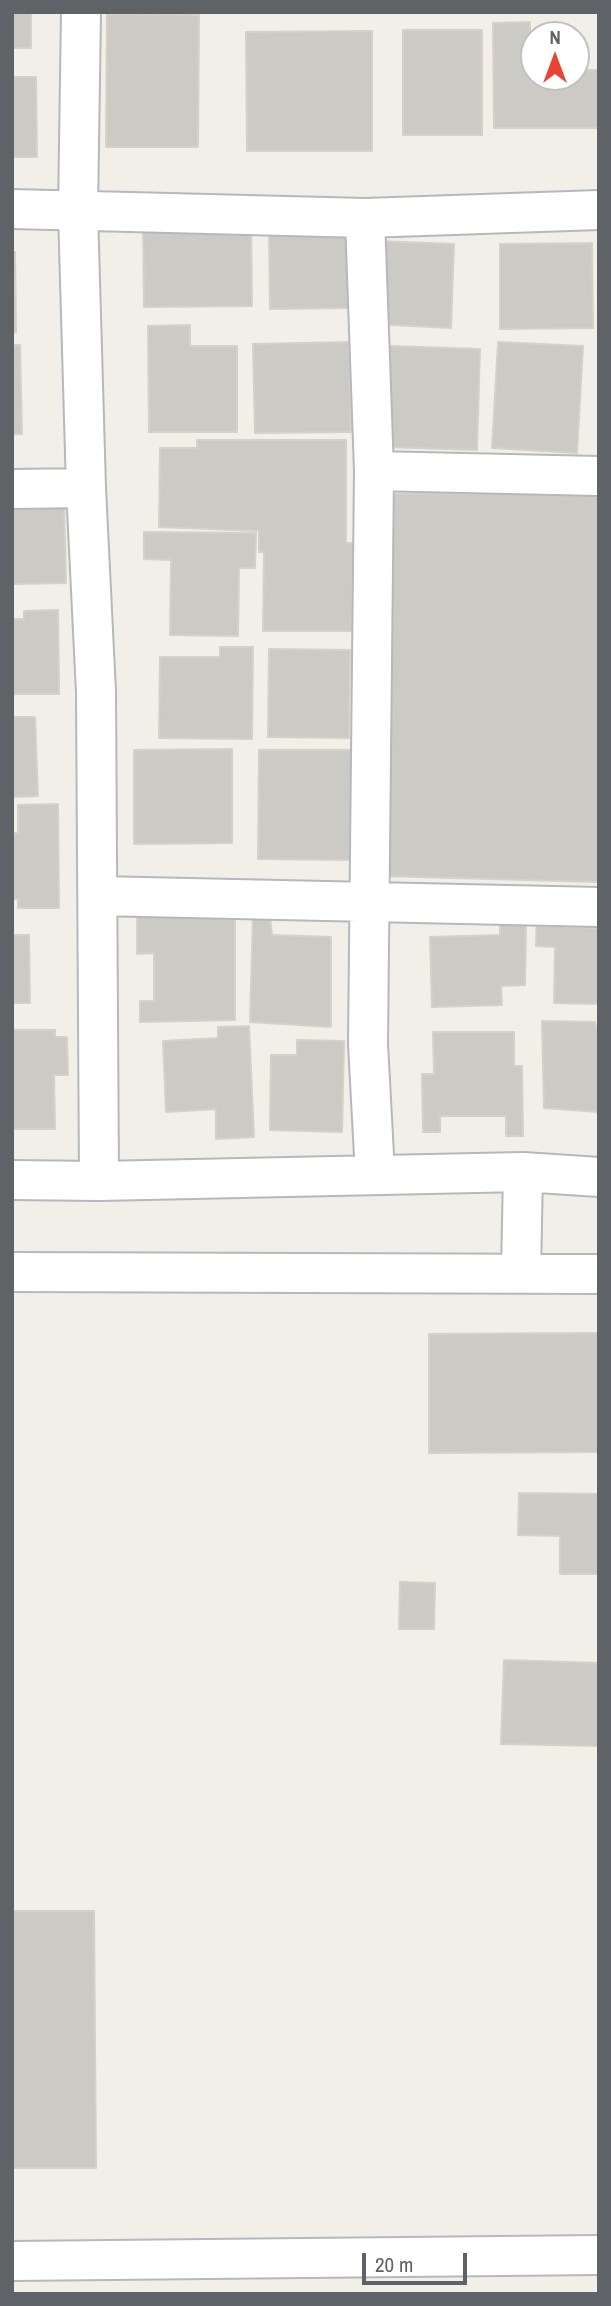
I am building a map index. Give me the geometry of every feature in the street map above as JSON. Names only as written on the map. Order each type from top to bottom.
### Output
[{"type":"street","points":[[81,12],[78,211],[86,488],[96,692],[99,1181]]},
{"type":"street","points":[[12,209],[365,218],[599,210]]},
{"type":"street","points":[[365,218],[374,471],[368,1044],[374,1174]]},
{"type":"street","points":[[374,471],[599,476]]},
{"type":"street","points":[[12,489],[86,488]]},
{"type":"street","points":[[98,896],[599,907]]},
{"type":"street","points":[[12,1180],[99,1181],[523,1172],[599,1177]]},
{"type":"street","points":[[521,1273],[523,1172]]},
{"type":"street","points":[[12,1272],[599,1274]]},
{"type":"street","points":[[12,2261],[599,2255]]},
{"type":"building","points":[[12,12],[31,12],[31,48],[12,48]]},
{"type":"building","points":[[107,14],[199,15],[198,147],[106,147]]},
{"type":"building","points":[[520,22],[520,91],[590,91],[590,70],[599,70],[599,128],[494,128],[493,23]]},
{"type":"building","points":[[403,30],[482,30],[482,135],[403,135]]},
{"type":"building","points":[[372,31],[372,151],[247,151],[246,32]]},
{"type":"building","points":[[12,77],[36,77],[37,157],[12,157]]},
{"type":"building","points":[[143,221],[251,221],[252,306],[144,307]]},
{"type":"building","points":[[269,233],[349,233],[349,308],[270,309]]},
{"type":"building","points":[[377,241],[454,244],[451,328],[373,324]]},
{"type":"building","points":[[592,243],[593,328],[500,329],[500,244]]},
{"type":"building","points":[[12,252],[15,252],[16,332],[12,333]]},
{"type":"building","points":[[190,325],[190,346],[237,346],[237,432],[149,432],[148,326]]},
{"type":"building","points":[[349,342],[351,432],[255,433],[253,344]]},
{"type":"building","points":[[498,342],[583,346],[577,453],[492,448]]},
{"type":"building","points":[[12,345],[20,345],[22,434],[12,434]]},
{"type":"building","points":[[390,346],[480,349],[477,450],[387,447]]},
{"type":"building","points":[[197,440],[346,440],[346,543],[353,543],[352,631],[263,631],[264,552],[259,552],[259,531],[159,527],[160,448],[197,448]]},
{"type":"building","points":[[599,493],[599,882],[382,876],[380,494]]},
{"type":"building","points":[[64,504],[66,583],[12,584],[12,505]]},
{"type":"building","points":[[144,532],[256,533],[255,568],[239,568],[238,636],[170,635],[171,560],[144,559]]},
{"type":"building","points":[[58,610],[59,694],[12,694],[12,619],[24,619],[24,611]]},
{"type":"building","points":[[220,647],[253,647],[252,739],[159,738],[160,657],[220,657]]},
{"type":"building","points":[[269,649],[350,650],[349,738],[268,737]]},
{"type":"building","points":[[12,717],[35,717],[38,796],[12,797]]},
{"type":"building","points":[[232,749],[232,843],[134,844],[134,750]]},
{"type":"building","points":[[259,750],[354,750],[353,860],[258,859]]},
{"type":"building","points":[[58,804],[59,908],[18,908],[18,899],[12,899],[12,833],[18,833],[18,805]]},
{"type":"building","points":[[137,909],[235,910],[235,1020],[140,1022],[140,1001],[154,1001],[154,953],[137,954]]},
{"type":"building","points":[[537,912],[564,912],[564,927],[599,928],[599,1004],[554,1003],[555,947],[536,946]]},
{"type":"building","points":[[253,915],[270,918],[272,935],[331,937],[331,1027],[250,1022]]},
{"type":"building","points":[[500,923],[526,925],[525,985],[501,986],[502,1005],[432,1007],[430,937],[500,935]]},
{"type":"building","points":[[12,935],[29,935],[30,1003],[12,1003]]},
{"type":"building","points":[[542,1021],[595,1022],[599,1040],[599,1112],[544,1108]]},
{"type":"building","points":[[249,1026],[254,1137],[216,1139],[216,1109],[166,1112],[163,1041],[218,1038],[218,1027]]},
{"type":"building","points":[[12,1030],[55,1030],[55,1037],[67,1037],[68,1075],[54,1075],[55,1129],[12,1129]]},
{"type":"building","points":[[433,1032],[514,1032],[514,1066],[522,1066],[523,1136],[506,1136],[506,1116],[440,1116],[440,1132],[423,1132],[422,1074],[434,1074]]},
{"type":"building","points":[[297,1040],[344,1041],[342,1132],[270,1130],[271,1055],[297,1055]]},
{"type":"building","points":[[599,1333],[599,1452],[429,1453],[429,1334]]},
{"type":"building","points":[[519,1493],[599,1494],[599,1574],[560,1574],[560,1536],[518,1535]]},
{"type":"building","points":[[400,1582],[435,1583],[434,1629],[399,1629]]},
{"type":"building","points":[[504,1660],[599,1663],[599,1746],[501,1744]]},
{"type":"building","points":[[12,1911],[94,1911],[96,2168],[12,2168]]}]
